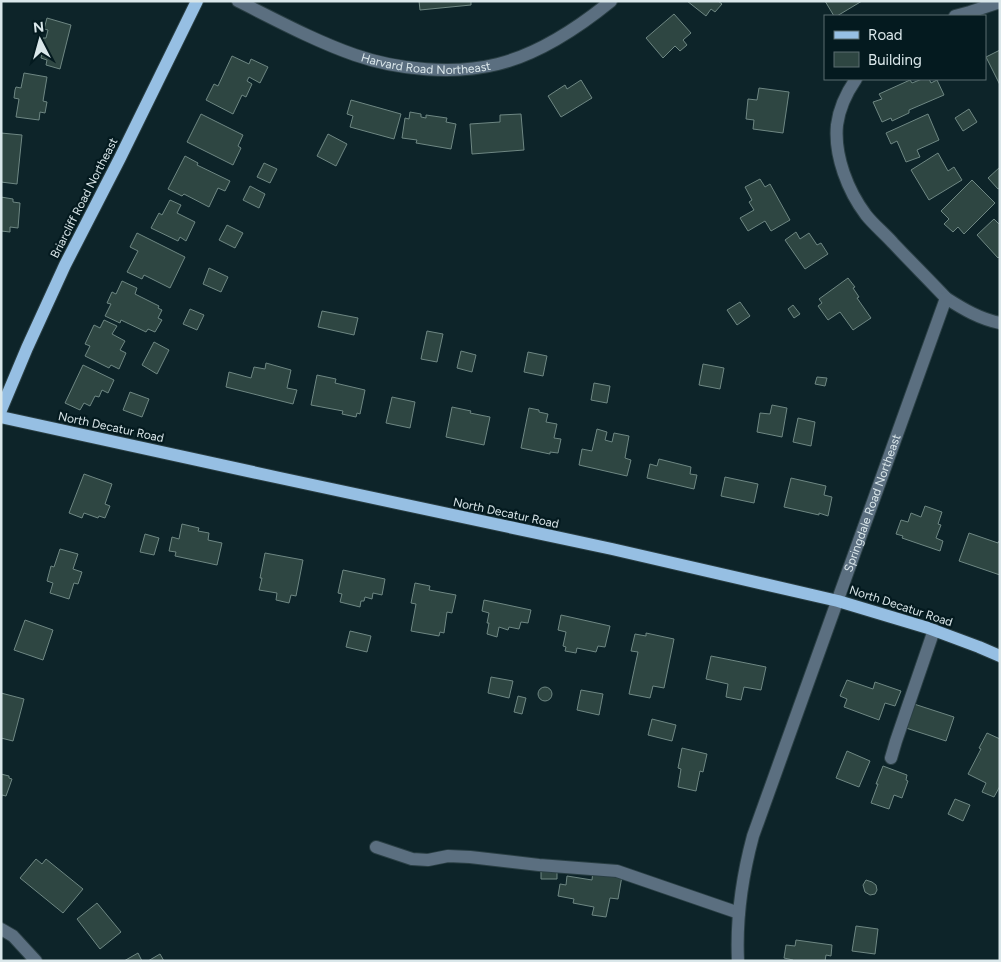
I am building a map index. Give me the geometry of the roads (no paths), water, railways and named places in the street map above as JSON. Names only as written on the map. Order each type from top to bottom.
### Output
[{"type":"main road","name":"Briarcliff Road Northeast","points":[[1,410],[65,264],[120,158],[197,1]]},
{"type":"main road","name":"North Decatur Road","points":[[1,417],[612,549],[838,600],[934,630],[1000,656]]},
{"type":"street","name":"Harvard Road Northeast","points":[[238,1],[330,46],[357,56],[391,65],[445,70],[498,64],[522,56],[549,43],[596,13],[610,1]]},
{"type":"street","points":[[958,15],[1000,2]]},
{"type":"street","points":[[856,80],[841,110],[837,124],[839,154],[847,182],[853,193],[866,214],[946,298],[978,316],[1000,323]]},
{"type":"street","name":"Springdale Road Northeast","points":[[738,961],[739,913],[746,861],[753,836],[946,298]]},
{"type":"street","points":[[891,758],[934,630]]},
{"type":"street","points":[[376,847],[412,859],[428,860],[448,856],[470,857],[617,871],[739,913]]},
{"type":"street","points":[[1,929],[13,936],[36,961]]}]
